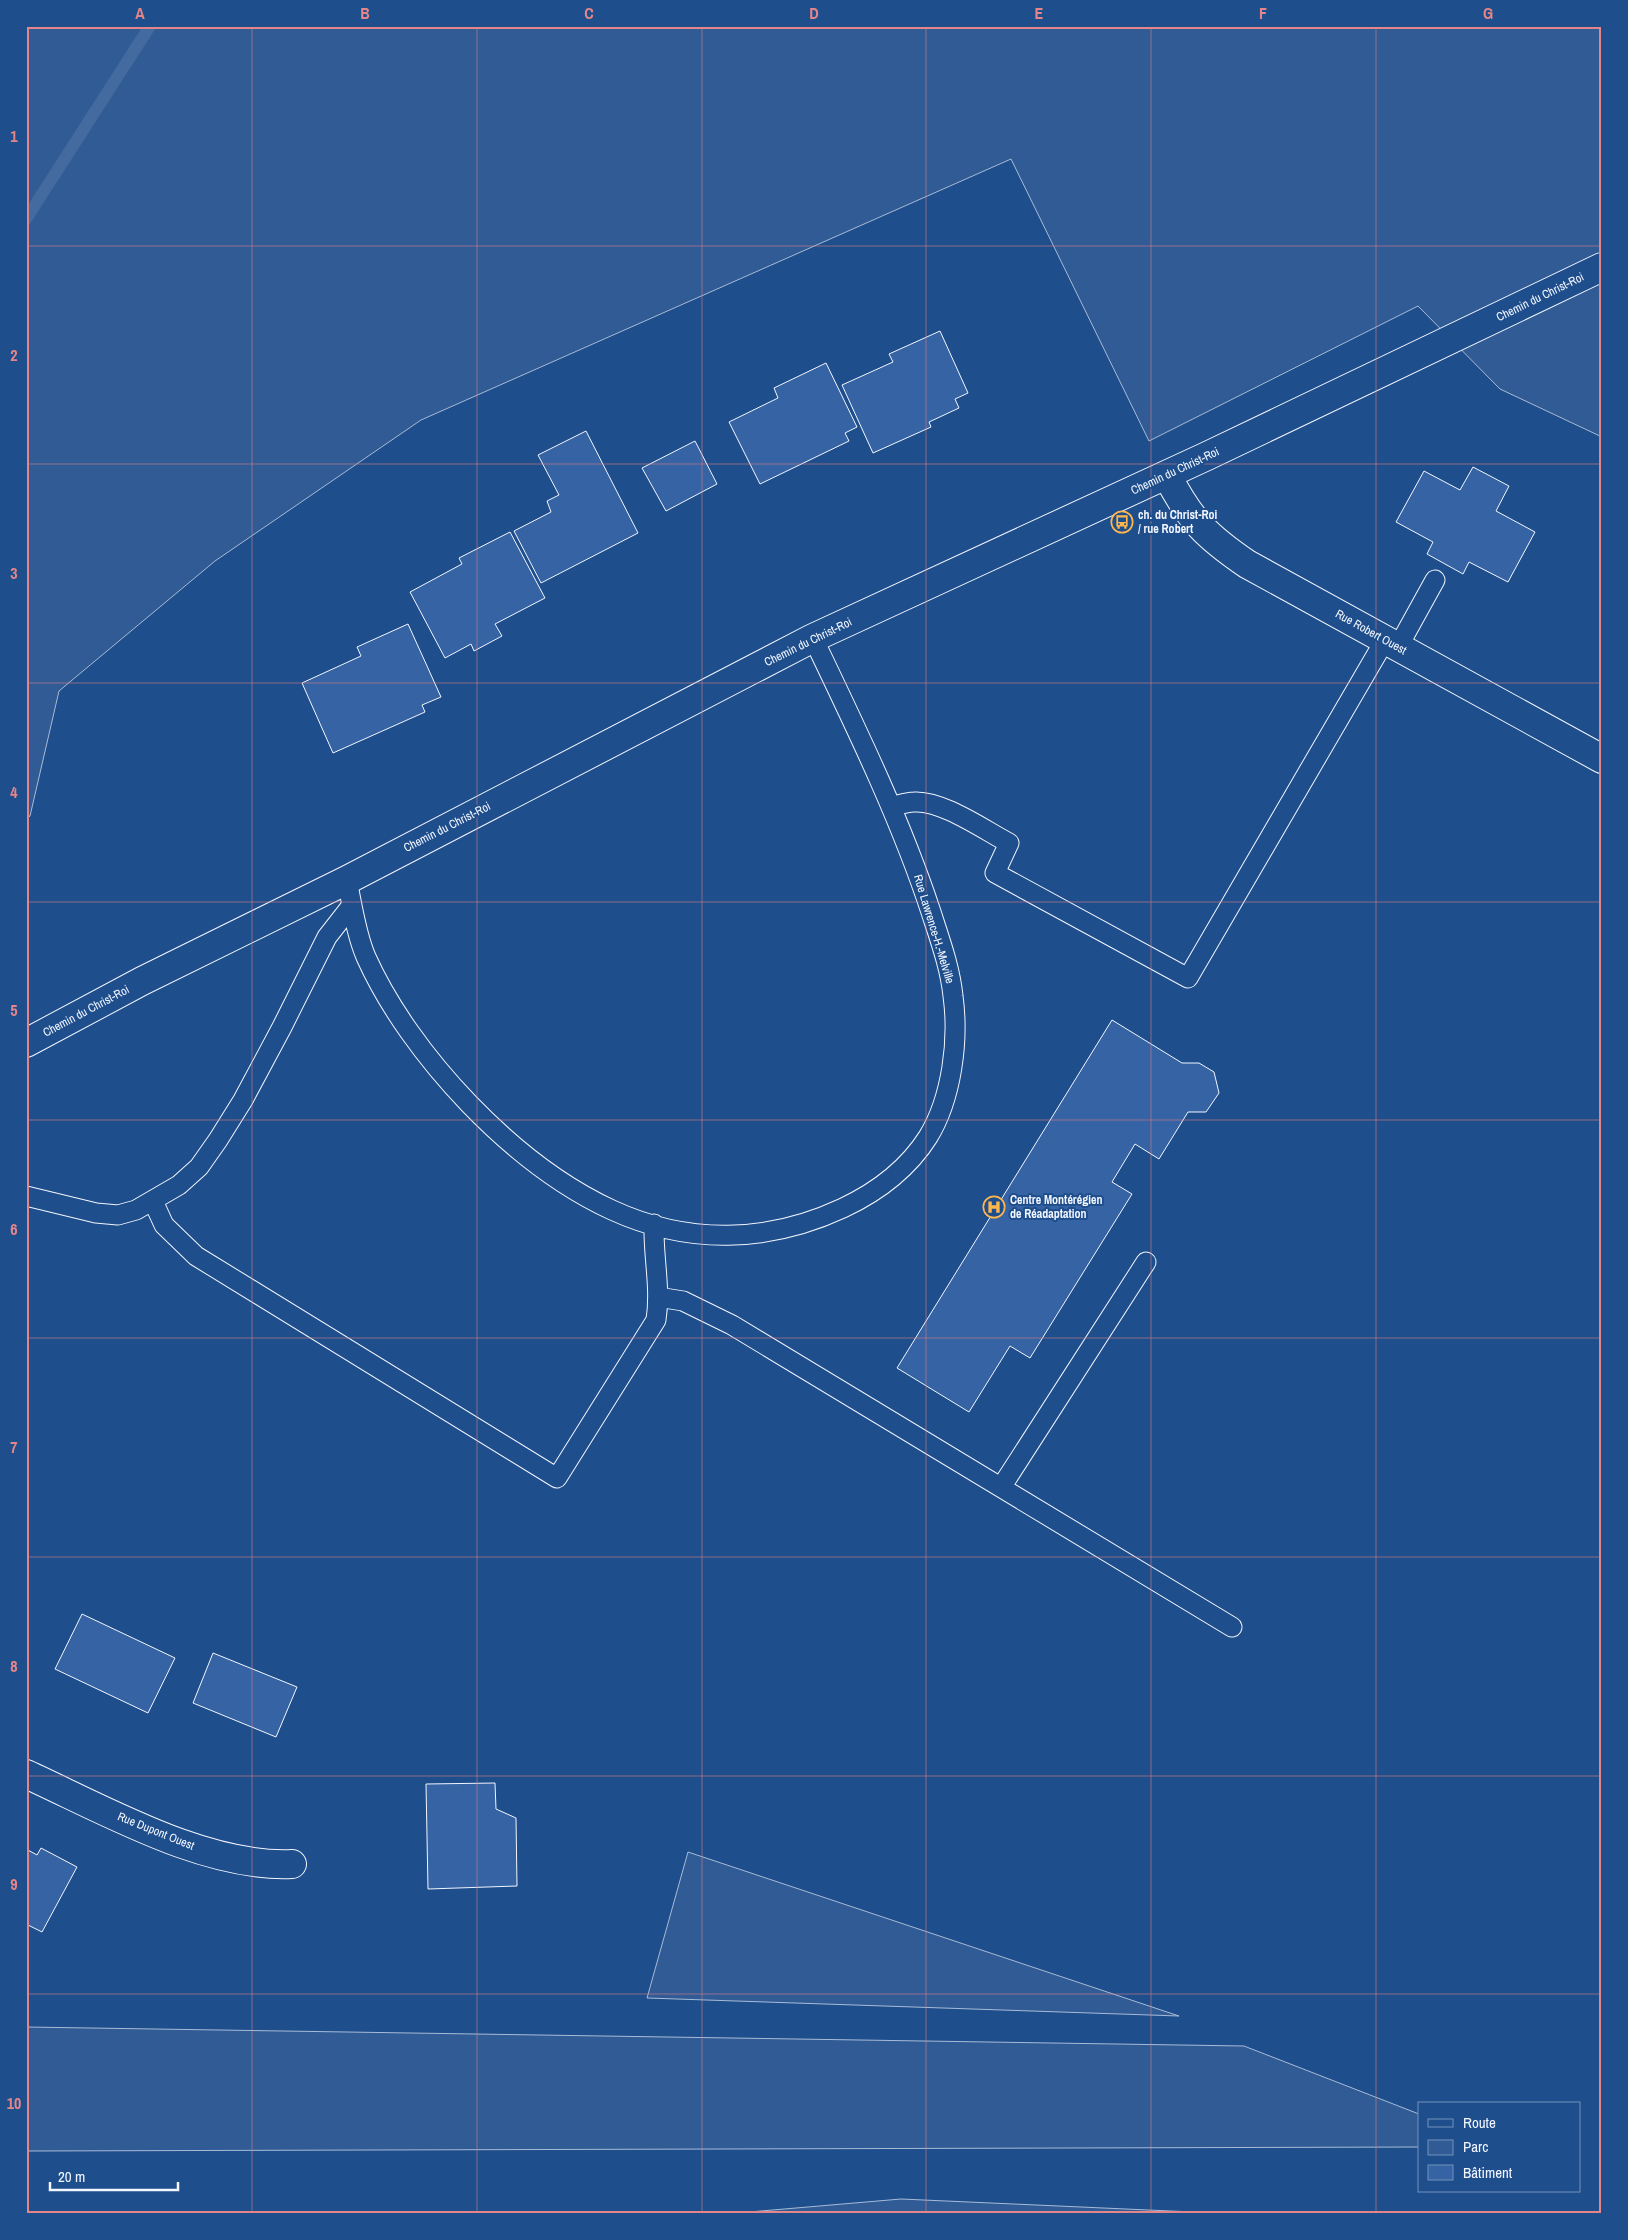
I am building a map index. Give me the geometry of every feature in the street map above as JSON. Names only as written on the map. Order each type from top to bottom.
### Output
[{"type":"street","name":"Chemin du Christ-Roi","points":[[26,1043],[142,981],[350,892],[813,638],[1167,475],[1602,267]]},
{"type":"street","name":"Rue Robert Ouest","points":[[1167,475],[1192,519],[1207,535],[1226,550],[1391,644],[1602,759]]},
{"type":"street","name":"Rue Dupont Ouest","points":[[26,1774],[153,1832],[192,1847],[255,1864],[292,1864]]},
{"type":"lane","points":[[892,808],[916,802],[927,803],[947,810],[1009,843],[995,873],[1188,978],[1391,644],[1435,580]]},
{"type":"lane","name":"Rue Lawrence-H.-Melville","points":[[350,892],[365,955],[390,1000],[417,1040],[462,1095],[500,1133],[543,1169],[576,1191],[614,1211],[654,1224],[725,1236],[762,1234],[801,1226],[870,1196],[892,1180],[928,1137],[951,1078],[955,1039],[954,998],[946,958],[918,872],[892,808],[813,638]]},
{"type":"lane","points":[[26,1196],[96,1213],[118,1215],[136,1210],[153,1201],[179,1185],[199,1168],[218,1140],[260,1068],[350,892]]},
{"type":"lane","points":[[153,1201],[164,1225],[196,1256],[557,1478],[656,1320],[658,1297],[653,1246],[654,1224]]},
{"type":"lane","points":[[1002,1486],[1146,1262]]},
{"type":"lane","points":[[658,1297],[683,1301],[732,1325],[1002,1486],[1232,1627]]},
{"type":"green space","points":[[26,26],[1602,26],[1602,437],[1500,389],[1418,306],[1149,441],[1011,159],[421,420],[215,561],[59,691],[30,816],[26,819]]},
{"type":"green space","points":[[688,1852],[1179,2016],[647,1998]]},
{"type":"green space","points":[[26,2027],[1244,2046],[1418,2114],[1418,2147],[26,2151]]},
{"type":"green space","points":[[901,2199],[1238,2214],[726,2214]]},
{"type":"building","points":[[940,331],[968,393],[955,399],[959,408],[929,422],[931,427],[873,453],[842,385],[893,362],[889,354]]},
{"type":"building","points":[[826,363],[857,427],[845,433],[849,441],[760,484],[729,422],[778,398],[774,388]]},
{"type":"building","points":[[586,431],[638,533],[541,583],[514,531],[551,512],[547,501],[559,495],[538,455]]},
{"type":"building","points":[[695,441],[717,484],[666,511],[642,468]]},
{"type":"building","points":[[1473,467],[1509,486],[1496,511],[1535,532],[1508,582],[1469,562],[1463,574],[1427,554],[1433,542],[1396,522],[1424,471],[1460,490]]},
{"type":"building","points":[[510,532],[545,598],[495,624],[502,636],[474,651],[471,644],[445,658],[410,592],[462,564],[459,558]]},
{"type":"building","points":[[408,624],[441,697],[422,705],[425,712],[333,753],[302,683],[361,656],[357,647]]},
{"type":"building","name":"Centre Montérégien de Réadaptation","points":[[1112,1020],[1182,1063],[1199,1063],[1214,1072],[1219,1093],[1206,1112],[1188,1112],[1159,1159],[1135,1144],[1112,1182],[1132,1194],[1030,1358],[1010,1346],[969,1412],[897,1368]]},
{"type":"building","points":[[82,1614],[175,1658],[148,1713],[55,1669]]},
{"type":"building","points":[[213,1653],[297,1687],[276,1737],[193,1703]]},
{"type":"building","points":[[495,1783],[496,1809],[516,1818],[517,1886],[428,1889],[426,1784]]},
{"type":"building","points":[[41,1848],[77,1867],[42,1932],[26,1924],[26,1849],[37,1855]]},
{"type":"waterway","points":[[26,219],[150,26]]},
{"type":"place","name":"ch. du Christ-Roi / rue Robert","points":[[1122,522]]},
{"type":"place","name":"Centre Montérégien de Réadaptation","points":[[994,1207]]}]
